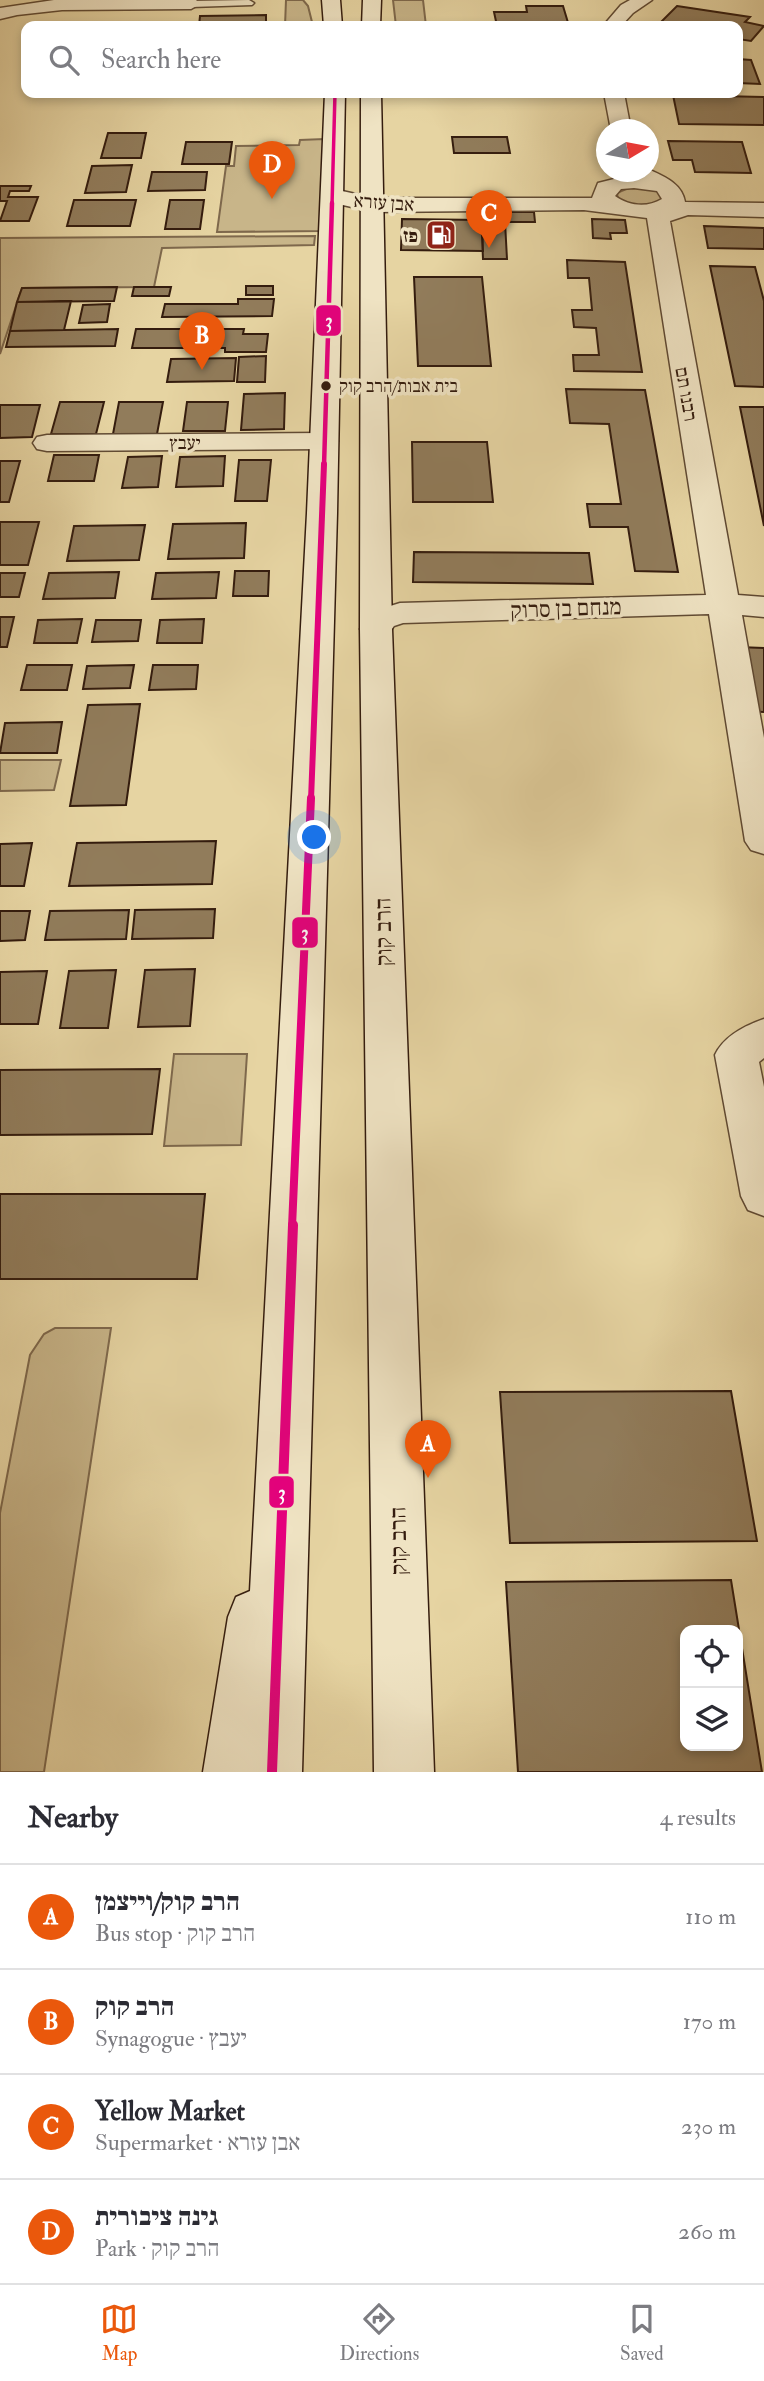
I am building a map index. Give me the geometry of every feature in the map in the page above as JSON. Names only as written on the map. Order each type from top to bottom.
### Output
[{"type":"main road","points":[[331,0],[333,21]]},
{"type":"main road","points":[[371,21],[372,0]]},
{"type":"main road","points":[[616,21],[627,9],[643,0]]},
{"type":"main road","points":[[0,14],[17,7],[36,4],[187,3]]},
{"type":"main road","points":[[272,1772],[282,1446],[290,1313],[335,98]]},
{"type":"main road","name":"הרב קוק","points":[[371,98],[376,629],[404,1772]]},
{"type":"main road","points":[[615,98],[619,119]]},
{"type":"main road","name":"אבן עזרא","points":[[373,198],[568,193],[609,182]]},
{"type":"main road","points":[[612,182],[603,197],[607,202],[625,209]]},
{"type":"main road","name":"אבן עזרא","points":[[634,182],[671,198]]},
{"type":"main road","points":[[651,182],[671,198],[764,210]]},
{"type":"main road","name":"אבן עזרא","points":[[333,197],[584,203],[625,209],[671,198]]},
{"type":"main road","points":[[671,198],[764,203]]},
{"type":"main road","name":"רבנו תם","points":[[671,198],[673,211],[658,218],[687,396],[726,604]]},
{"type":"main road","name":"יעבץ","points":[[47,443],[324,441]]},
{"type":"main road","points":[[726,604],[764,841]]},
{"type":"main road","name":"מנחם בן סרוק","points":[[376,629],[382,619],[400,613],[726,604],[764,607]]},
{"type":"main road","points":[[764,1036],[737,1055],[764,1196]]},
{"type":"main road","points":[[233,1772],[282,1446]]},
{"type":"lane","points":[[187,3],[249,3]]},
{"type":"shaded area","points":[[286,0],[303,0],[308,6],[312,21],[285,21]]},
{"type":"shaded area","points":[[393,0],[423,0],[425,21],[395,21]]},
{"type":"shaded area","points":[[324,139],[321,231],[217,232],[226,166],[234,166],[236,146],[299,145],[300,140]]},
{"type":"shaded area","points":[[633,186],[660,191],[663,202],[637,207],[618,200],[617,193]]},
{"type":"shaded area","points":[[315,236],[314,245],[162,248],[154,287],[22,288],[0,354],[0,238]]},
{"type":"shaded area","points":[[0,760],[61,760],[54,790],[0,791]]},
{"type":"shaded area","points":[[174,1054],[247,1054],[241,1145],[164,1146]]},
{"type":"shaded area","points":[[55,1328],[111,1328],[44,1772],[0,1772],[0,1513],[30,1355],[44,1334]]},
{"type":"building","points":[[526,6],[563,6],[568,21],[496,21],[494,12],[527,12]]},
{"type":"building","points":[[677,6],[750,17],[745,22],[764,26],[751,41],[743,40],[743,21],[662,21]]},
{"type":"building","points":[[266,15],[266,21],[200,21],[200,16]]},
{"type":"building","points":[[743,59],[751,60],[760,84],[743,83]]},
{"type":"building","points":[[764,97],[764,125],[679,124],[674,98]]},
{"type":"building","points":[[108,133],[146,133],[141,158],[101,158]]},
{"type":"building","points":[[452,137],[507,137],[510,153],[454,153]]},
{"type":"building","points":[[668,141],[742,142],[751,173],[695,172],[692,160],[673,160]]},
{"type":"building","points":[[186,142],[232,142],[229,164],[182,164]]},
{"type":"building","points":[[132,165],[126,192],[85,193],[92,166]]},
{"type":"building","points":[[152,172],[207,172],[205,190],[148,191]]},
{"type":"building","points":[[0,186],[31,186],[29,191],[10,191],[8,197],[38,197],[29,221],[0,221],[7,201],[0,201]]},
{"type":"building","points":[[74,200],[136,200],[130,226],[67,226]]},
{"type":"building","points":[[170,200],[204,200],[200,229],[165,229]]},
{"type":"building","points":[[481,212],[534,212],[535,222],[505,222],[507,259],[483,259]]},
{"type":"building","points":[[402,219],[482,220],[483,251],[401,250]]},
{"type":"building","points":[[592,219],[625,220],[627,233],[610,233],[611,239],[593,238]]},
{"type":"building","points":[[704,226],[764,228],[764,249],[708,248]]},
{"type":"building","points":[[567,260],[625,262],[642,372],[574,371],[573,355],[599,355],[596,328],[574,327],[572,310],[592,310],[589,278],[568,278]]},
{"type":"building","points":[[710,266],[755,267],[764,301],[764,387],[735,386]]},
{"type":"building","points":[[414,277],[482,277],[491,366],[418,366]]},
{"type":"building","points":[[246,286],[273,286],[273,295],[246,295]]},
{"type":"building","points":[[117,287],[114,301],[17,302],[22,288]]},
{"type":"building","points":[[134,287],[171,287],[169,296],[132,296]]},
{"type":"building","points":[[238,299],[274,299],[272,316],[162,317],[165,304],[238,304]]},
{"type":"building","points":[[71,301],[64,330],[10,331],[17,302]]},
{"type":"building","points":[[110,304],[107,322],[79,323],[83,305]]},
{"type":"building","points":[[118,329],[115,346],[6,347],[10,331]]},
{"type":"building","points":[[136,329],[244,329],[243,334],[268,334],[266,352],[225,352],[225,348],[132,348]]},
{"type":"building","points":[[266,356],[265,382],[237,382],[239,357]]},
{"type":"building","points":[[236,358],[234,381],[167,382],[171,359]]},
{"type":"building","points":[[566,389],[645,390],[678,572],[635,571],[628,527],[590,527],[587,504],[621,504],[609,424],[570,423]]},
{"type":"building","points":[[285,393],[284,429],[241,430],[244,394]]},
{"type":"building","points":[[60,402],[104,402],[96,434],[51,434]]},
{"type":"building","points":[[119,402],[163,402],[157,434],[113,434]]},
{"type":"building","points":[[187,402],[228,402],[225,431],[183,431]]},
{"type":"building","points":[[0,405],[40,405],[32,437],[0,438]]},
{"type":"building","points":[[740,407],[764,407],[764,526]]},
{"type":"building","points":[[412,442],[487,442],[493,502],[413,502]]},
{"type":"building","points":[[54,455],[99,455],[94,481],[48,481]]},
{"type":"building","points":[[162,456],[158,487],[122,488],[128,457]]},
{"type":"building","points":[[225,456],[223,486],[176,487],[180,457]]},
{"type":"building","points":[[239,460],[271,460],[267,501],[235,501]]},
{"type":"building","points":[[0,461],[20,461],[9,502],[0,502]]},
{"type":"building","points":[[0,522],[39,522],[28,565],[0,565]]},
{"type":"building","points":[[246,523],[244,558],[168,559],[173,524]]},
{"type":"building","points":[[145,525],[139,560],[67,561],[74,526]]},
{"type":"building","points":[[414,552],[589,553],[593,584],[413,582]]},
{"type":"building","points":[[235,571],[269,571],[268,596],[233,596]]},
{"type":"building","points":[[119,572],[115,598],[43,599],[49,573]]},
{"type":"building","points":[[219,572],[216,598],[152,599],[156,573]]},
{"type":"building","points":[[0,573],[25,573],[19,597],[0,597]]},
{"type":"building","points":[[0,617],[14,617],[7,647],[0,647]]},
{"type":"building","points":[[82,619],[77,643],[34,643],[38,620]]},
{"type":"building","points":[[204,619],[202,643],[157,643],[160,620]]},
{"type":"building","points":[[96,620],[141,620],[138,641],[92,642]]},
{"type":"building","points":[[738,647],[764,648],[764,712],[746,711]]},
{"type":"building","points":[[27,665],[72,665],[67,690],[21,690]]},
{"type":"building","points":[[134,665],[130,688],[83,689],[87,666]]},
{"type":"building","points":[[153,665],[198,665],[196,689],[149,690]]},
{"type":"building","points":[[140,704],[126,805],[70,806],[88,705]]},
{"type":"building","points":[[62,722],[57,753],[0,753],[5,723]]},
{"type":"building","points":[[216,841],[212,884],[69,886],[77,843]]},
{"type":"building","points":[[32,843],[24,886],[0,886],[0,844]]},
{"type":"building","points":[[215,909],[213,938],[132,939],[135,910]]},
{"type":"building","points":[[129,910],[126,939],[45,940],[50,911]]},
{"type":"building","points":[[0,911],[30,911],[25,940],[0,941]]},
{"type":"building","points":[[195,969],[190,1026],[138,1027],[145,970]]},
{"type":"building","points":[[116,970],[108,1028],[60,1028],[69,971]]},
{"type":"building","points":[[47,971],[38,1024],[0,1024],[0,972]]},
{"type":"building","points":[[160,1069],[152,1134],[0,1135],[0,1070]]},
{"type":"building","points":[[0,1194],[205,1194],[197,1279],[0,1279]]},
{"type":"building","points":[[731,1391],[757,1541],[510,1543],[500,1392]]},
{"type":"building","points":[[731,1580],[738,1625],[680,1625],[680,1751],[743,1751],[743,1654],[762,1772],[518,1772],[506,1582]]},
{"type":"transit line","name":"3","points":[[272,1772],[322,513],[335,98]]},
{"type":"place","name":"גינה ציבורית","points":[[272,199]]},
{"type":"place","name":"פז","points":[[441,235]]},
{"type":"place","name":"Yellow Market","points":[[489,248]]},
{"type":"place","name":"הרב קוק","points":[[202,370]]},
{"type":"place","name":"בית אבות/הרב קוק","points":[[326,386]]},
{"type":"place","name":"הרב קוק/וייצמן","points":[[428,1478]]}]
